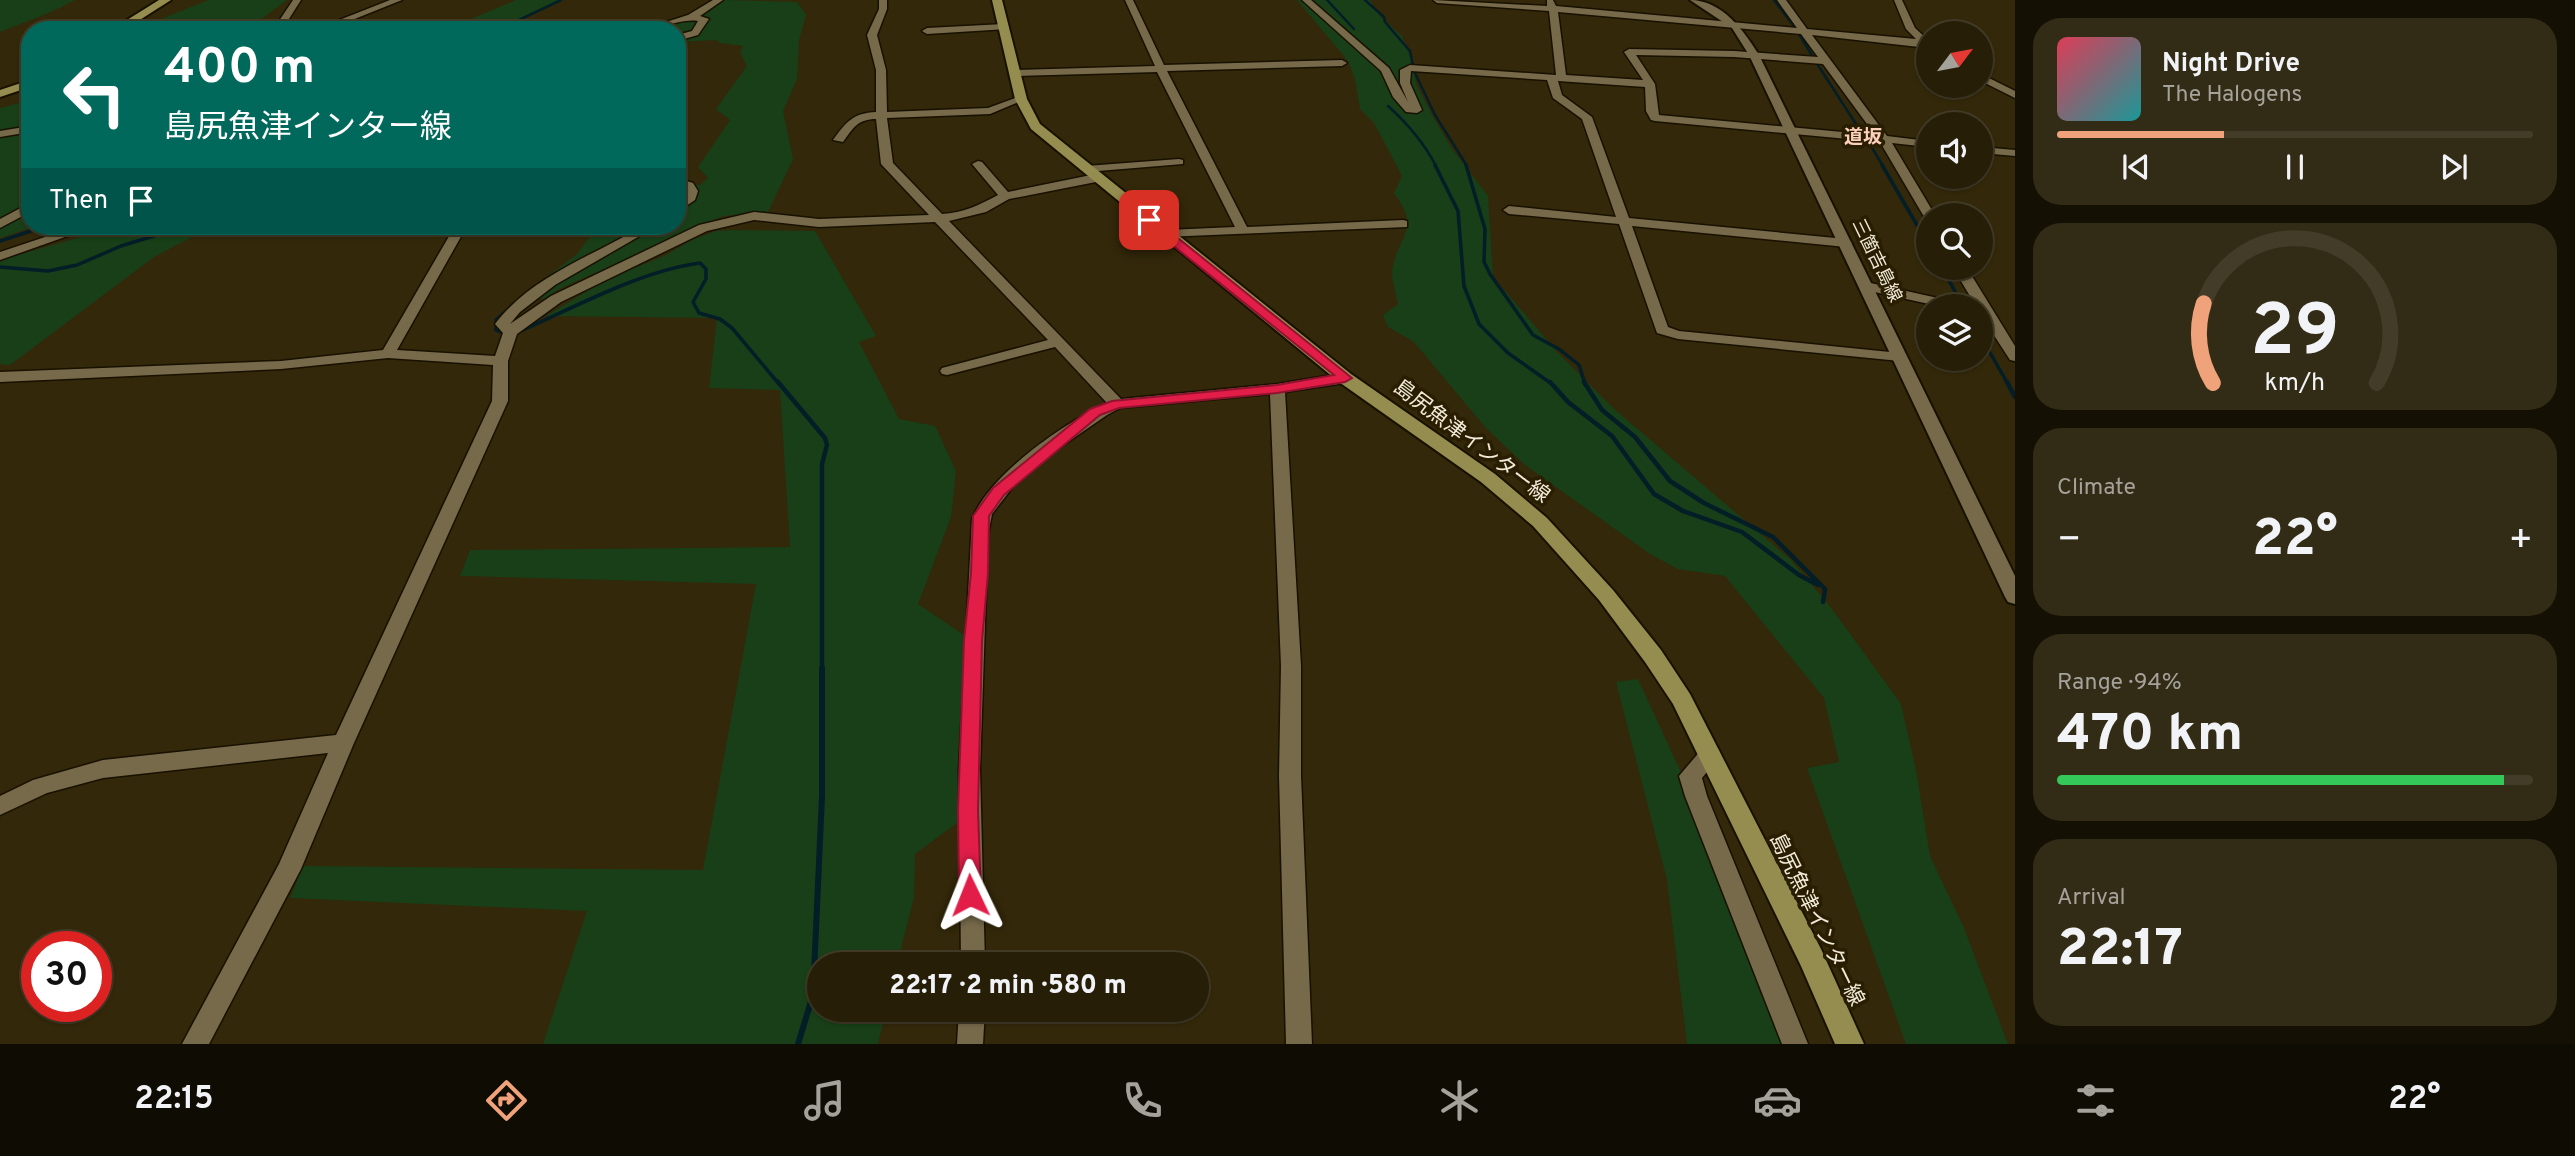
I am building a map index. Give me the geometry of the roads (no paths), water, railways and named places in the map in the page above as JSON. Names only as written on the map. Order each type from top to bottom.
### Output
[{"type":"main road","points":[[131,21],[166,0]]},
{"type":"main road","name":"島尻魚津インター線","points":[[997,0],[1021,99],[1035,127],[1345,378],[1488,478],[1540,522],[1606,595],[1653,656],[1682,700],[1811,958],[1850,1044]]},
{"type":"main road","name":"三箇吉島線","points":[[1695,0],[1736,26],[1754,55],[2015,597]]},
{"type":"main road","points":[[0,94],[21,86]]},
{"type":"street","points":[[283,21],[298,0]]},
{"type":"street","points":[[342,21],[398,0]]},
{"type":"street","points":[[680,21],[691,18],[719,0]]},
{"type":"street","points":[[883,0],[883,9],[873,35],[881,70],[882,138],[887,164],[1117,404]]},
{"type":"street","points":[[1129,0],[1180,110],[1243,231]]},
{"type":"street","points":[[1306,0],[1385,70],[1398,97],[1410,110],[1417,110],[1405,83],[1405,70],[1410,68],[1650,84]]},
{"type":"street","points":[[1437,0],[1644,15],[1916,43]]},
{"type":"street","points":[[1548,0],[1553,10],[1557,96],[1587,117],[1662,330],[1678,335],[1900,357]]},
{"type":"street","points":[[1782,0],[1921,203]]},
{"type":"street","points":[[1898,0],[1916,33]]},
{"type":"street","points":[[686,36],[695,33],[704,19],[691,18]]},
{"type":"street","points":[[927,31],[1004,27]]},
{"type":"street","points":[[1675,38],[1695,53]]},
{"type":"street","points":[[1825,61],[1695,53],[1649,47],[1629,52],[1650,84],[1651,111],[1655,118],[1916,143]]},
{"type":"street","points":[[1015,74],[1342,63]]},
{"type":"street","points":[[1993,83],[2015,95]]},
{"type":"street","points":[[839,140],[858,118],[989,111],[1021,99]]},
{"type":"street","points":[[0,134],[21,131]]},
{"type":"street","points":[[0,148],[21,136]]},
{"type":"street","points":[[1993,150],[2015,153]]},
{"type":"street","points":[[195,1044],[289,869],[343,743],[500,401],[500,361],[510,332],[555,299],[651,255],[673,241],[715,225],[754,216],[819,223],[958,217],[982,209],[1005,196],[1091,174],[1179,163]]},
{"type":"street","points":[[978,164],[1005,196]]},
{"type":"street","points":[[686,187],[692,191],[691,197],[686,201]]},
{"type":"street","points":[[1508,211],[1846,243]]},
{"type":"street","points":[[0,224],[21,212]]},
{"type":"street","points":[[1167,234],[1403,224]]},
{"type":"street","points":[[0,256],[63,235]]},
{"type":"street","points":[[388,354],[456,235]]},
{"type":"street","points":[[510,332],[502,324],[508,314],[544,286],[634,235]]},
{"type":"street","points":[[1867,286],[1916,297]]},
{"type":"street","points":[[1993,327],[2015,357]]},
{"type":"street","points":[[947,372],[1058,342]]},
{"type":"street","points":[[0,377],[281,365],[388,354],[500,361]]},
{"type":"street","points":[[973,952],[968,810],[973,641],[980,573],[981,516],[1015,476],[1095,412],[1117,404],[1277,389],[1345,378]]},
{"type":"street","points":[[1277,389],[1290,666],[1290,776],[1299,1044]]},
{"type":"street","points":[[0,806],[41,786],[103,769],[343,743]]},
{"type":"street","points":[[1710,755],[1690,776],[1795,1044]]},
{"type":"street","points":[[970,1044],[971,1022]]},
{"type":"waterway","points":[[517,21],[561,0]]},
{"type":"waterway","points":[[1327,0],[1354,29]]},
{"type":"waterway","points":[[1365,0],[1384,17],[1385,22],[1410,51],[1414,71],[1435,115],[1467,166]]},
{"type":"waterway","points":[[1774,0],[1796,29]]},
{"type":"waterway","points":[[1799,34],[1813,57]]},
{"type":"waterway","points":[[1816,62],[1863,135]]},
{"type":"waterway","points":[[1388,106],[1415,134],[1436,166]]},
{"type":"waterway","points":[[1868,141],[1883,166]]},
{"type":"waterway","points":[[1435,165],[1458,211],[1464,286],[1479,324],[1508,353],[1551,384]]},
{"type":"waterway","points":[[1466,165],[1485,229],[1484,262],[1490,274],[1533,335],[1559,349],[1579,365],[1585,383]]},
{"type":"waterway","points":[[1882,165],[1916,223]]},
{"type":"waterway","points":[[0,241],[21,234]]},
{"type":"waterway","points":[[0,267],[48,271],[77,265],[121,246],[157,235]]},
{"type":"waterway","points":[[516,333],[630,282],[677,267],[700,263],[706,269],[706,279],[693,302],[699,313],[720,319],[732,328],[779,384]]},
{"type":"waterway","points":[[1949,280],[1956,294]]},
{"type":"waterway","points":[[507,335],[496,330],[496,320],[514,304]]},
{"type":"waterway","points":[[1993,358],[2008,384]]},
{"type":"waterway","points":[[778,382],[825,438],[827,445],[822,464],[822,796],[813,995],[798,1044]]},
{"type":"waterway","points":[[2007,382],[2015,397]]},
{"type":"waterway","points":[[1585,383],[1602,410],[1635,437],[1670,481],[1704,503],[1773,537],[1825,589],[1823,602]]},
{"type":"waterway","points":[[1551,384],[1568,402],[1612,436],[1654,494],[1683,511],[1742,532],[1799,575],[1818,585]]},
{"type":"district","name":"道坂","points":[[1863,138]]}]
